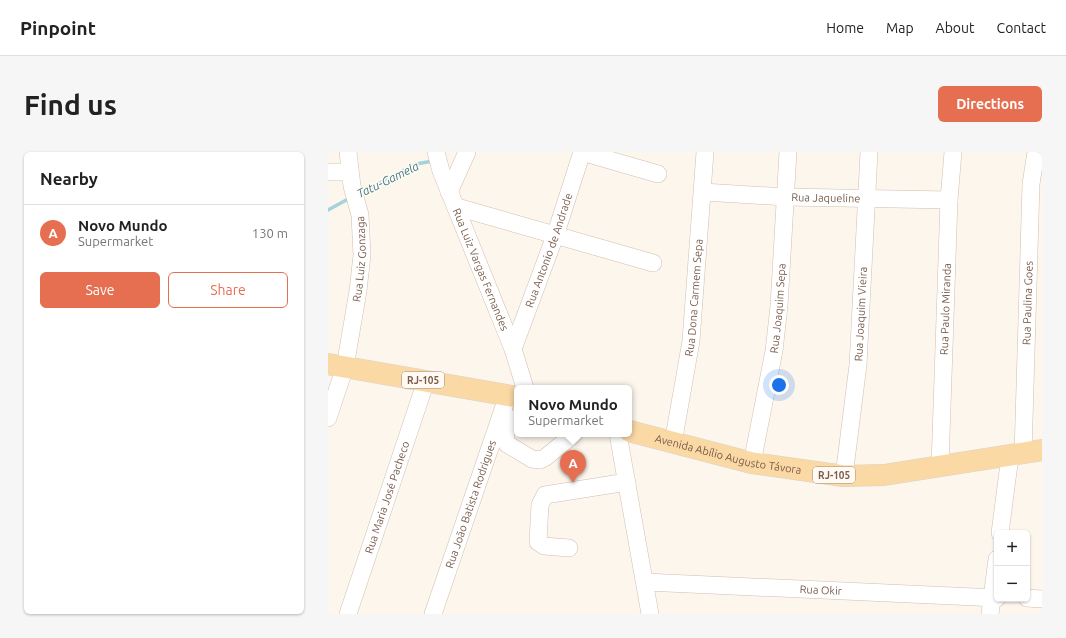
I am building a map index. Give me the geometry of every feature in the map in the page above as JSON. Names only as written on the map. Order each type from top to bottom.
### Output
[{"type":"main road","name":"RJ-105","points":[[337,366],[514,394]]},
{"type":"main road","name":"Avenida Abílio Augusto Távora","points":[[632,432],[752,463],[844,476],[884,475],[1025,453]]},
{"type":"street","name":"Rua Luiz Gonzaga","points":[[328,418],[337,366],[358,291],[362,255],[360,215],[351,179],[348,152]]},
{"type":"street","name":"Rua Luiz Vargas Fernandes","points":[[436,152],[441,171],[513,349],[515,385]]},
{"type":"street","points":[[467,152],[453,200],[555,236],[653,263]]},
{"type":"street","points":[[582,152],[658,174]]},
{"type":"street","name":"Rua Antonio de Andrade","points":[[513,349],[555,236],[582,152]]},
{"type":"street","name":"Rua Dona Carmem Sepa","points":[[673,443],[691,341],[703,192],[704,152]]},
{"type":"street","name":"Rua Joaquim Sepa","points":[[752,463],[774,351],[788,152]]},
{"type":"street","name":"Rua Joaquim Vieira","points":[[844,476],[858,366],[865,197],[869,152]]},
{"type":"street","name":"Rua Paulo Miranda","points":[[940,466],[949,200],[953,152]]},
{"type":"street","name":"Rua Paulina Goes","points":[[1001,530],[1025,453],[1031,184],[1036,152]]},
{"type":"street","points":[[328,172],[351,179]]},
{"type":"street","name":"Rua Jaqueline","points":[[703,192],[786,197],[865,197],[949,200]]},
{"type":"street","name":"Rua Maria José Pacheco","points":[[348,614],[426,381]]},
{"type":"street","name":"Rua João Batista Rodrigues","points":[[434,614],[514,399]]},
{"type":"street","points":[[514,402],[505,438],[507,444],[512,448],[532,460],[540,460],[546,457],[570,437]]},
{"type":"street","points":[[619,437],[650,614]]},
{"type":"street","points":[[569,548],[544,546],[538,542],[540,505],[545,495],[627,482]]},
{"type":"street","points":[[993,603],[996,566]]},
{"type":"street","name":"Rua Okir","points":[[645,582],[993,603]]},
{"type":"street","points":[[1030,598],[1042,598]]},
{"type":"waterway","name":"Tatu-Gamela","points":[[359,194],[416,164],[433,161]]},
{"type":"waterway","name":"Tatu-Gamela","points":[[328,210],[350,198]]},
{"type":"place","name":"Novo Mundo","points":[[573,483]]}]
